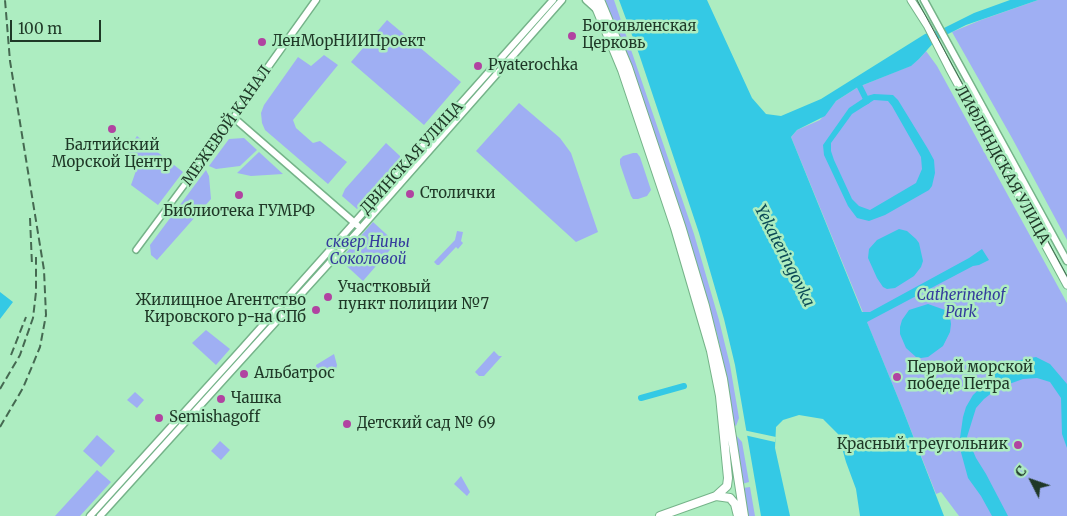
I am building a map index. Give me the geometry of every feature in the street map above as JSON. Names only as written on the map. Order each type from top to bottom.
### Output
[{"type":"main road","points":[[593,0],[622,70],[675,228],[702,317],[718,388],[728,478],[727,486],[716,496],[660,516]]},
{"type":"main road","points":[[600,0],[628,67],[682,226],[706,306],[723,379],[744,516]]},
{"type":"main road","name":"ЛИФЛЯНДСКАЯ УЛИЦА","points":[[912,0],[1067,285]]},
{"type":"main road","points":[[716,496],[730,498],[735,504],[738,516]]},
{"type":"street","name":"МЕЖЕВОЙ КАНАЛ","points":[[136,250],[234,118],[248,95],[316,0]]},
{"type":"street","name":"ДВИНСКАЯ УЛИЦА","points":[[90,516],[555,3],[562,0]]},
{"type":"street","points":[[555,3],[568,0]]},
{"type":"street","points":[[586,0],[597,11]]},
{"type":"street","name":"ЛИФЛЯНДСКАЯ УЛИЦА","points":[[924,0],[1067,261]]},
{"type":"street","name":"ДВИНСКАЯ УЛИЦА","points":[[100,516],[361,228],[555,3]]},
{"type":"street","points":[[234,118],[361,228]]},
{"type":"green space","points":[[603,0],[614,0],[694,234],[730,365],[739,418],[736,426],[733,424],[726,373],[717,334],[685,225],[635,79]]},
{"type":"green space","points":[[1038,0],[1067,0],[1067,240],[952,32]]},
{"type":"green space","points":[[387,20],[461,82],[424,125],[351,62]]},
{"type":"green space","name":"Catherinehof Park","points":[[926,51],[937,66],[1067,303],[1067,516],[959,516],[941,492],[936,494],[791,137],[797,130],[820,120],[836,101],[858,87],[910,66]]},
{"type":"green space","points":[[324,55],[338,65],[293,120],[296,128],[313,143],[320,141],[347,162],[328,184],[265,130],[261,113],[264,105],[298,57],[311,66]]},
{"type":"green space","points":[[519,103],[560,138],[571,153],[598,232],[576,242],[476,151]]},
{"type":"green space","points":[[137,136],[183,172],[158,205],[131,185],[138,165],[127,150]]},
{"type":"green space","points":[[244,138],[257,150],[240,166],[216,169],[209,166],[229,139]]},
{"type":"green space","points":[[386,143],[400,156],[400,161],[357,209],[342,196],[345,189]]},
{"type":"green space","points":[[259,152],[283,174],[251,176],[237,173]]},
{"type":"green space","points":[[637,153],[640,157],[651,190],[647,196],[638,199],[633,199],[631,196],[620,164],[620,159],[623,156]]},
{"type":"green space","points":[[206,170],[209,176],[211,199],[157,260],[151,255],[150,245]]},
{"type":"green space","name":"сквер Нины Соколовой","points":[[373,222],[396,243],[363,281],[340,260]]},
{"type":"green space","points":[[457,231],[463,232],[461,241],[463,243],[437,265],[434,262],[455,240]]},
{"type":"green space","points":[[206,330],[230,349],[216,365],[192,343]]},
{"type":"green space","points":[[494,351],[499,356],[502,356],[484,376],[479,376],[475,372]]},
{"type":"green space","points":[[334,354],[337,365],[336,369],[317,375],[316,365]]},
{"type":"green space","points":[[135,392],[144,400],[137,408],[127,400]]},
{"type":"green space","points":[[735,434],[742,442],[749,482],[742,484]]},
{"type":"green space","points":[[97,435],[115,451],[101,467],[83,451]]},
{"type":"green space","points":[[220,441],[230,450],[221,460],[211,451]]},
{"type":"green space","points":[[97,470],[111,482],[80,516],[55,516]]},
{"type":"green space","points":[[461,476],[470,492],[467,496],[454,484]]},
{"type":"green space","points":[[750,487],[755,516],[748,516],[743,488]]},
{"type":"water","name":"Yekateringovka","points":[[619,0],[707,0],[752,98],[766,114],[781,116],[821,99],[925,34],[1010,0],[1038,0],[966,25],[936,40],[911,66],[858,87],[836,101],[825,116],[797,130],[791,137],[862,312],[870,312],[982,249],[989,260],[973,266],[867,322],[944,516],[860,516],[856,489],[838,434],[823,419],[799,415],[783,420],[776,427],[775,448],[790,516],[761,516],[735,365],[724,319],[699,233]]},
{"type":"water","points":[[874,94],[893,95],[898,100],[934,160],[935,173],[929,190],[885,215],[869,221],[857,218],[848,206],[824,155],[823,145],[849,108],[867,96]],"holes":[[[874,100],[888,101],[921,157],[922,169],[916,183],[870,210],[859,206],[852,199],[834,160],[831,143],[852,114]]]},
{"type":"water","points":[[899,229],[907,231],[919,243],[923,261],[914,276],[895,288],[887,289],[883,287],[877,278],[868,258],[869,249],[877,240]]},
{"type":"water","points":[[0,292],[13,302],[0,319]]},
{"type":"water","points":[[928,304],[945,310],[950,317],[950,332],[943,346],[928,357],[921,358],[916,357],[906,348],[900,334],[900,327],[902,320],[909,310]]},
{"type":"water","points":[[1036,357],[1050,364],[1067,384],[1067,448],[1062,434],[1061,398],[1050,382],[1037,378],[1023,379],[998,388],[984,399],[976,408],[967,437],[976,458],[1008,516],[992,516],[968,478],[959,445],[963,417],[973,395],[1001,368],[1015,361]]},
{"type":"pier","points":[[743,430],[776,437],[775,442],[744,435]]},
{"type":"waterway","points":[[858,83],[867,101],[863,103]]},
{"type":"waterway","points":[[641,398],[684,386]]},
{"type":"tram line","points":[[917,0],[1067,276]]},
{"type":"railway","points":[[0,427],[23,388],[40,347],[46,315],[44,270],[10,61],[5,0]]},
{"type":"railway","points":[[30,218],[32,265]]},
{"type":"railway","points":[[0,389],[20,355],[33,318],[36,292],[36,257]]},
{"type":"railway","points":[[11,355],[26,317]]},
{"type":"place","name":"Богоявленская Церковь","points":[[572,36]]},
{"type":"place","name":"ЛенМорНИИПроект","points":[[262,42]]},
{"type":"place","name":"Pyaterochka","points":[[478,66]]},
{"type":"place","name":"Балтийский Морской Центр","points":[[112,129]]},
{"type":"place","name":"Столички","points":[[410,194]]},
{"type":"place","name":"Библиотека ГУМРФ","points":[[239,195]]},
{"type":"place","name":"Участковый пункт полиции №7","points":[[328,297]]},
{"type":"place","name":"Жилищное Агентство Кировского р-на СПб","points":[[316,310]]},
{"type":"place","name":"Альбатрос","points":[[244,374]]},
{"type":"place","name":"Первой морской победе Петра","points":[[897,377]]},
{"type":"place","name":"Чашка","points":[[221,399]]},
{"type":"place","name":"Semishagoff","points":[[159,418]]},
{"type":"place","name":"Детский сад № 69","points":[[347,424]]},
{"type":"place","name":"Красный треугольник","points":[[1018,445]]}]
